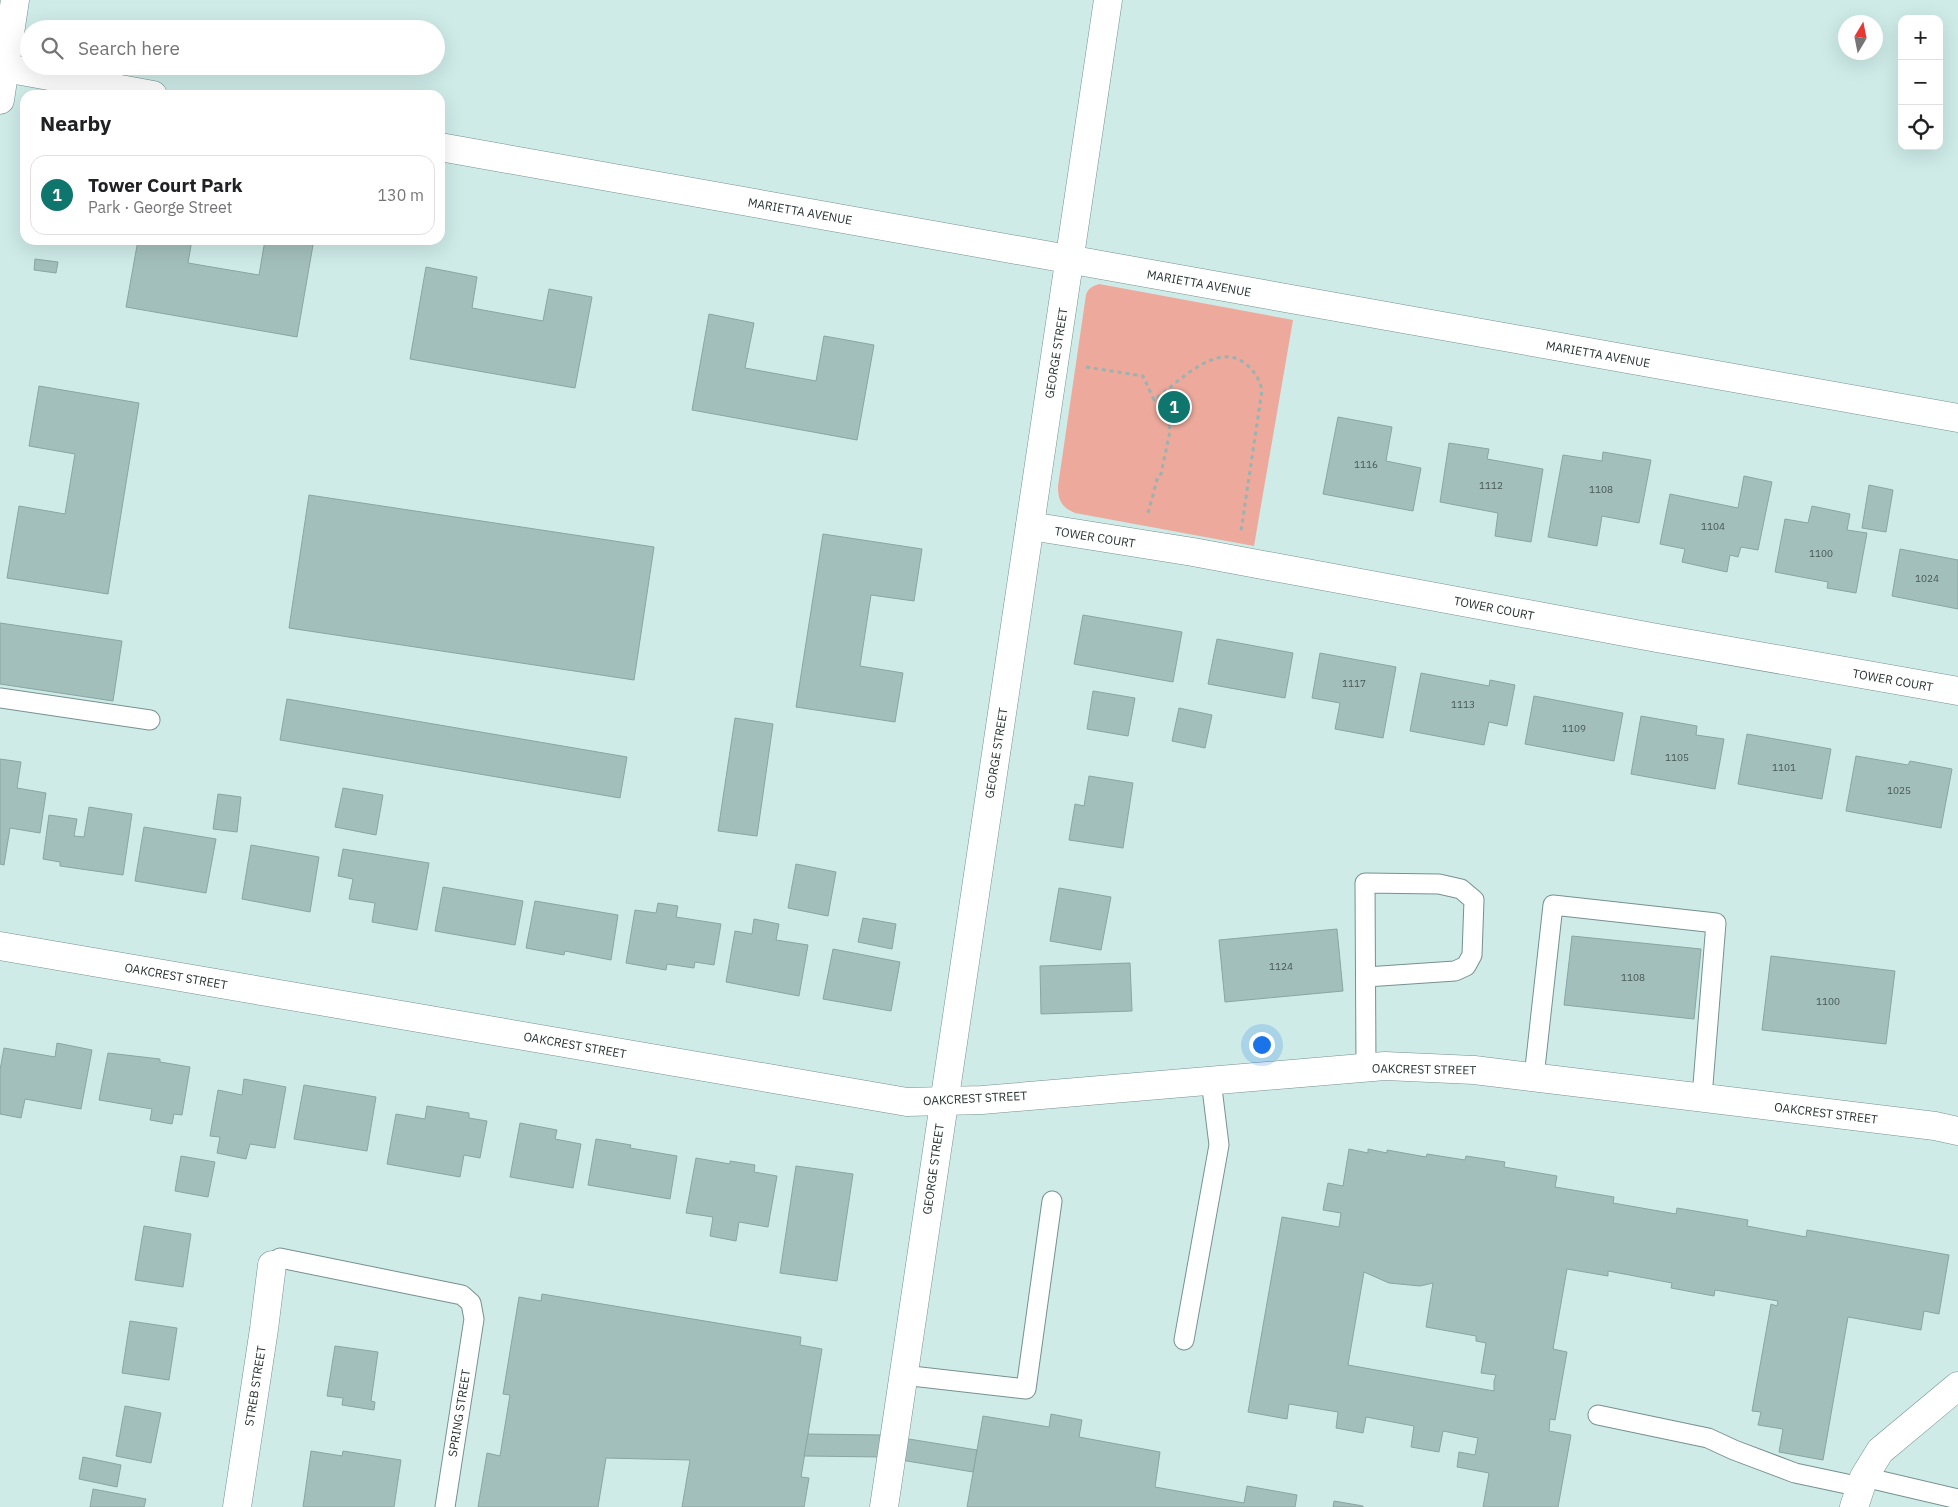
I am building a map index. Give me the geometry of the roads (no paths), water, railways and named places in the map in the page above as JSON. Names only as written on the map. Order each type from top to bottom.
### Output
[{"type":"street","points":[[0,100],[15,0]]},
{"type":"street","name":"GEORGE STREET","points":[[884,1507],[1108,0]]},
{"type":"street","points":[[5,68],[20,71]]},
{"type":"street","points":[[43,75],[126,90]]},
{"type":"street","name":"MARIETTA AVENUE","points":[[445,148],[1958,418]]},
{"type":"street","name":"TOWER COURT","points":[[1030,526],[1193,552],[1647,637],[1958,692]]},
{"type":"street","name":"OAKCREST STREET","points":[[0,946],[902,1101],[982,1100],[1385,1066],[1474,1070],[1935,1126],[1958,1131]]},
{"type":"street","name":"STREB STREET","points":[[237,1507],[272,1265]]},
{"type":"street","points":[[1860,1490],[1880,1451],[1958,1386]]},
{"type":"lane","points":[[0,698],[150,720]]},
{"type":"lane","points":[[1366,977],[1455,971],[1466,966],[1472,955],[1474,900],[1461,889],[1439,884],[1365,883],[1366,1068]]},
{"type":"lane","points":[[1534,1077],[1553,905],[1716,924],[1702,1097]]},
{"type":"lane","points":[[1184,1340],[1219,1145],[1211,1080]]},
{"type":"lane","points":[[903,1376],[1026,1389],[1052,1201]]},
{"type":"lane","name":"SPRING STREET","points":[[272,1265],[280,1258],[462,1295],[471,1303],[474,1319],[445,1507]]},
{"type":"lane","points":[[1598,1414],[1708,1438],[1734,1450],[1795,1472],[1860,1490],[1958,1499]]},
{"type":"place","name":"Tower Court Park","points":[[1174,407]]}]
